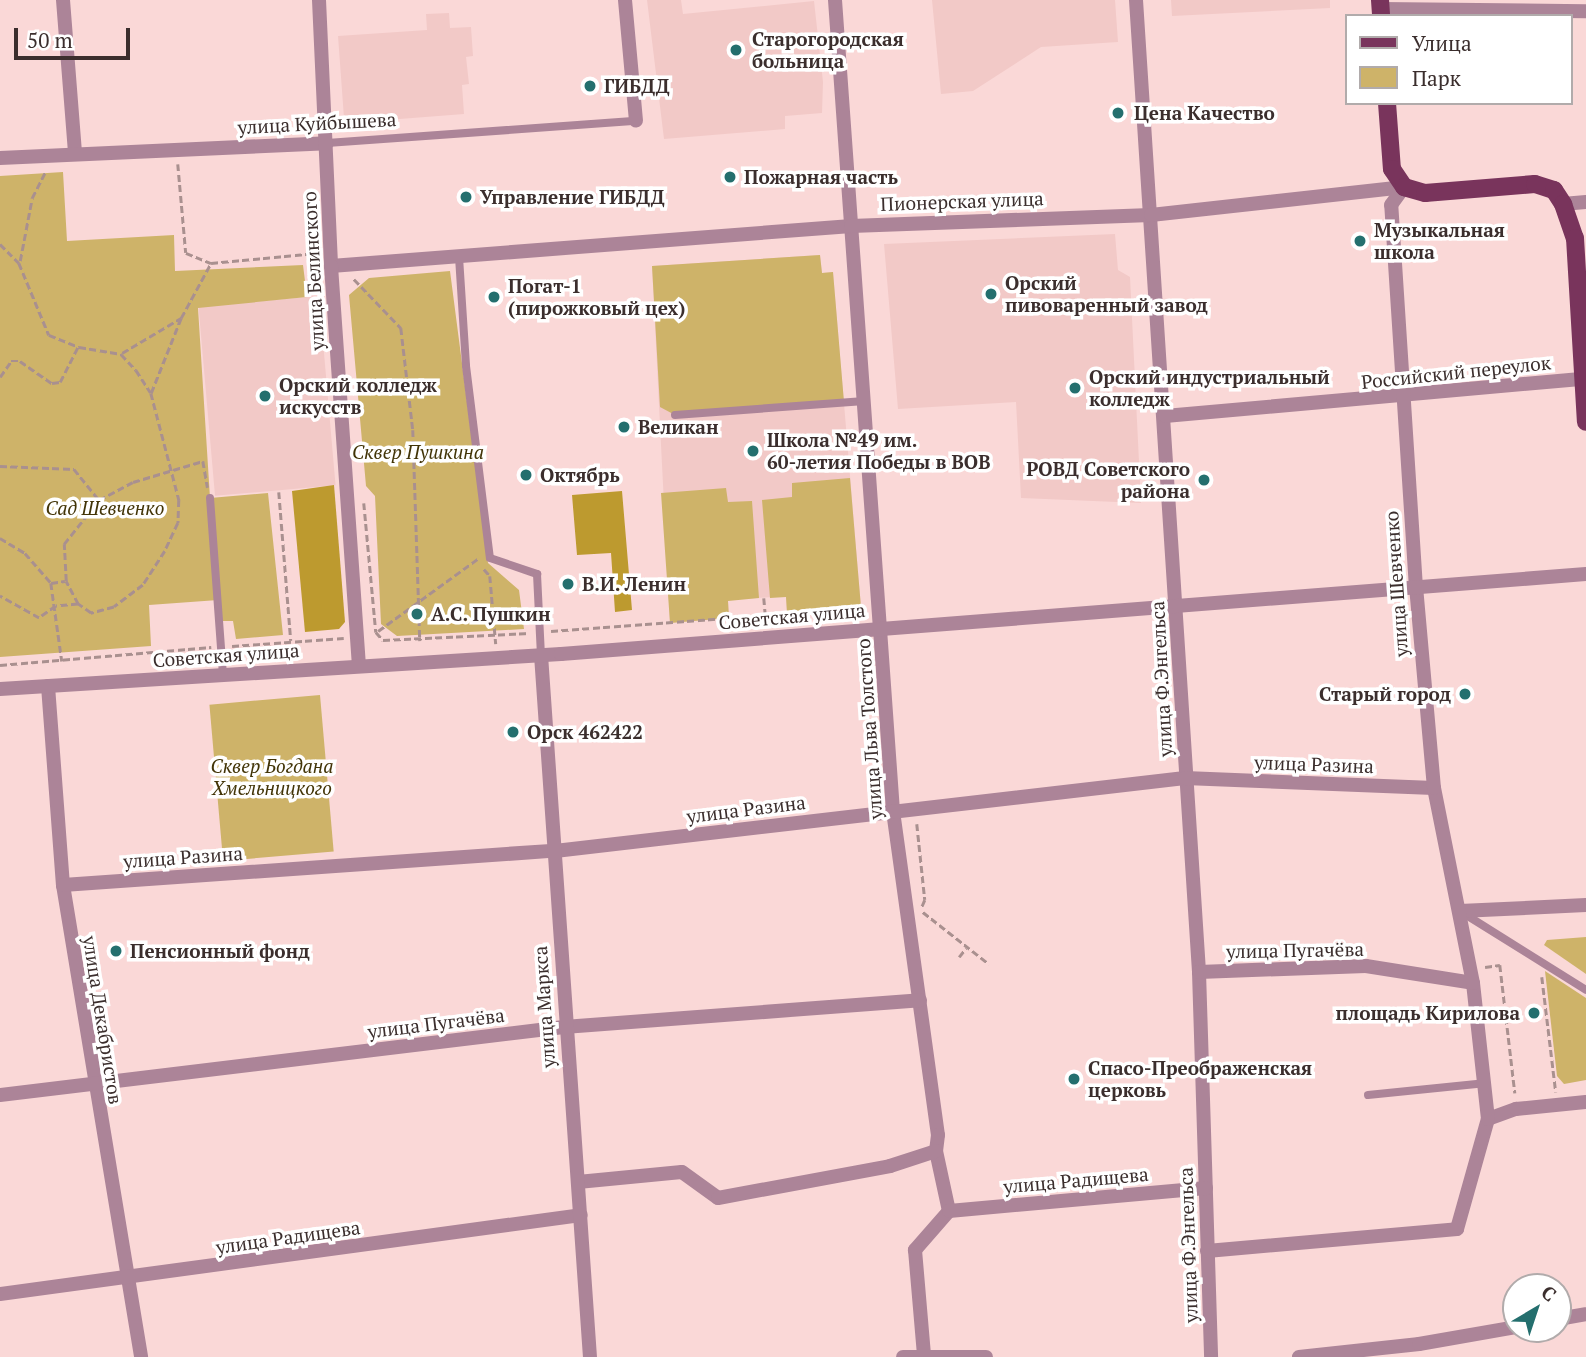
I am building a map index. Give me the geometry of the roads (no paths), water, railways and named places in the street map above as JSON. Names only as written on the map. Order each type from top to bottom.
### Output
[{"type":"main road","points":[[1387,105],[1392,169],[1404,187]]},
{"type":"main road","name":"Пионерская улица","points":[[1404,187],[1425,192],[1535,184],[1554,190],[1563,204]]},
{"type":"main road","points":[[1563,204],[1575,238],[1586,422]]},
{"type":"street","points":[[63,0],[75,155]]},
{"type":"street","name":"улица Белинского","points":[[319,0],[331,259],[359,666]]},
{"type":"street","points":[[625,0],[636,121]]},
{"type":"street","name":"улица Льва Толстого","points":[[835,0],[893,811],[938,1135],[936,1151],[949,1211]]},
{"type":"street","name":"улица Ф.Энгельса","points":[[1136,0],[1199,972],[1211,1357]]},
{"type":"street","points":[[1381,8],[1586,11]]},
{"type":"street","name":"улица Куйбышева","points":[[0,158],[327,143]]},
{"type":"street","name":"Пионерская улица","points":[[331,259],[459,257],[850,226],[1151,215],[1404,187]]},
{"type":"street","name":"улица Шевченко","points":[[1207,1251],[1457,1229],[1488,1119],[1474,983],[1468,968],[1460,911],[1449,876],[1434,788],[1416,588],[1406,398],[1391,205],[1404,187]]},
{"type":"street","points":[[1563,204],[1586,202]]},
{"type":"street","name":"Российский переулок","points":[[1165,416],[1406,398],[1583,379]]},
{"type":"street","name":"Советская улица","points":[[0,690],[541,655],[1586,574]]},
{"type":"street","name":"улица Маркса","points":[[541,655],[564,1027],[581,1215],[590,1357]]},
{"type":"street","name":"улица Декабристов","points":[[48,687],[63,885],[93,1084],[131,1279],[141,1357]]},
{"type":"street","name":"улица Разина","points":[[63,885],[555,851],[1185,778],[1434,788]]},
{"type":"street","points":[[1460,911],[1586,905]]},
{"type":"street","name":"улица Пугачёва","points":[[1199,972],[1366,966],[1474,983]]},
{"type":"street","name":"улица Пугачёва","points":[[0,1095],[564,1027],[920,1000]]},
{"type":"street","points":[[1488,1119],[1516,1109],[1586,1102]]},
{"type":"street","points":[[578,1182],[682,1172],[718,1198],[890,1166],[936,1151]]},
{"type":"street","name":"улица Радищева","points":[[949,1211],[1206,1188]]},
{"type":"street","points":[[925,1355],[915,1250],[949,1211]]},
{"type":"street","name":"улица Радищева","points":[[0,1294],[131,1279],[581,1215]]},
{"type":"street","points":[[1299,1357],[1420,1350],[1502,1330]]},
{"type":"street","points":[[903,1357],[986,1357]]},
{"type":"lane","name":"улица Куйбышева","points":[[327,143],[636,121]]},
{"type":"lane","points":[[459,257],[466,366],[489,558],[537,574],[541,655]]},
{"type":"lane","points":[[675,415],[864,401]]},
{"type":"lane","points":[[210,498],[223,675]]},
{"type":"lane","points":[[1460,911],[1586,990]]},
{"type":"lane","points":[[1368,1095],[1486,1083]]},
{"type":"place","name":"Старогородская больница","points":[[736,50]]},
{"type":"place","name":"ГИБДД","points":[[590,86]]},
{"type":"place","name":"Цена Качество","points":[[1118,113]]},
{"type":"place","name":"Пожарная часть","points":[[730,177]]},
{"type":"place","name":"Управление ГИБДД","points":[[466,197]]},
{"type":"place","name":"Музыкальная школа","points":[[1360,241]]},
{"type":"place","name":"Орский пивоваренный завод","points":[[991,294]]},
{"type":"place","name":"Погат-1 (пирожковый цех)","points":[[494,297]]},
{"type":"place","name":"Орский индустриальный колледж","points":[[1075,388]]},
{"type":"place","name":"Орский колледж искусств","points":[[265,396]]},
{"type":"place","name":"Великан","points":[[624,427]]},
{"type":"place","name":"Школа №49 им. 60-летия Победы в ВОВ","points":[[753,451]]},
{"type":"place","name":"Октябрь","points":[[526,475]]},
{"type":"place","name":"РОВД Советского района","points":[[1204,480]]},
{"type":"place","name":"В.И. Ленин","points":[[568,584]]},
{"type":"place","name":"А.С. Пушкин","points":[[417,614]]},
{"type":"place","name":"Старый город","points":[[1465,694]]},
{"type":"place","name":"Орск 462422","points":[[513,732]]},
{"type":"place","name":"Пенсионный фонд","points":[[116,951]]},
{"type":"place","name":"площадь Кирилова","points":[[1534,1013]]},
{"type":"place","name":"Спасо-Преображенская церковь","points":[[1074,1079]]},
{"type":"park label","name":"Сквер Пушкина","points":[[418,452]]},
{"type":"park label","name":"Сад Шевченко","points":[[105,508]]},
{"type":"park label","name":"Сквер Богдана Хмельницкого","points":[[272,777]]}]
